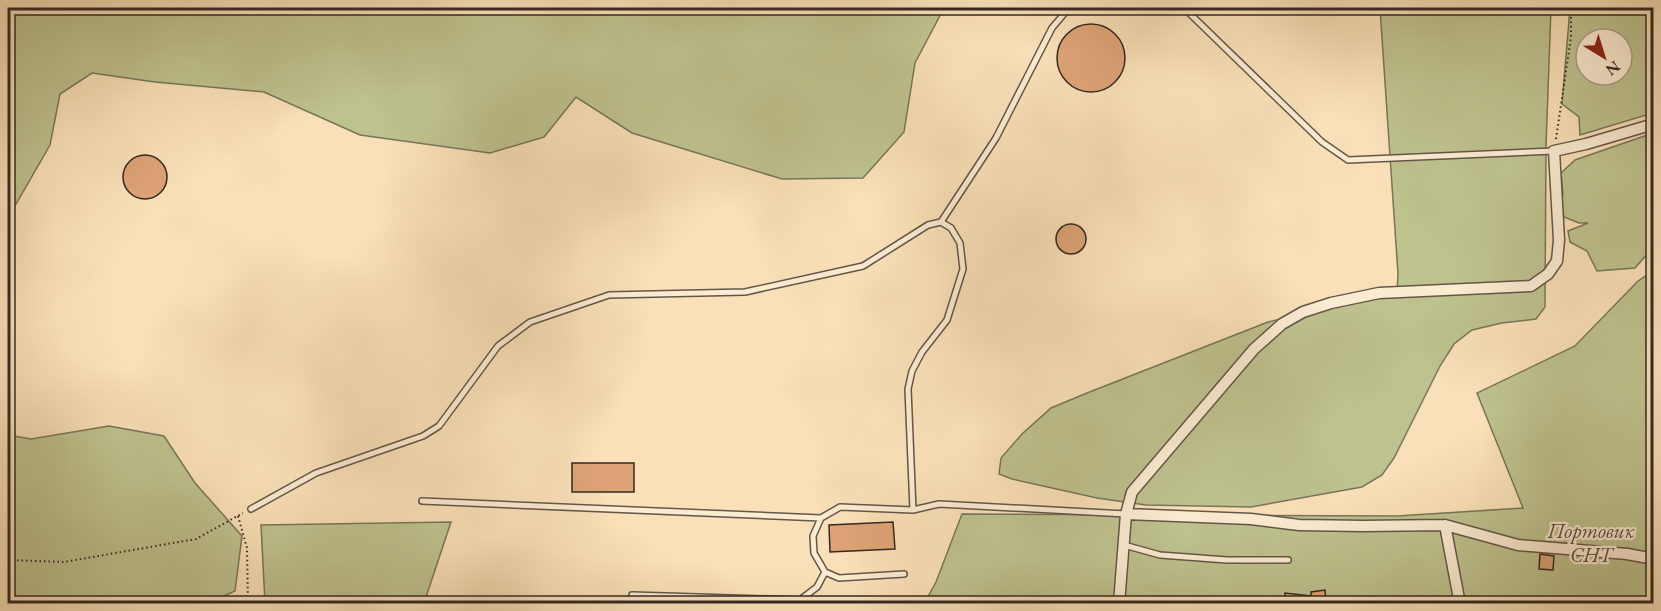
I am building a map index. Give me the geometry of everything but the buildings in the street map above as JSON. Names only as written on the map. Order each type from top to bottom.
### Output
[{"type":"street","points":[[1119,603],[1126,514],[1132,492],[1254,349],[1282,324],[1303,312],[1331,303],[1379,294],[1531,286],[1548,274],[1557,261],[1559,240],[1554,151],[1653,124]]},
{"type":"street","points":[[1126,514],[1251,519],[1299,525],[1445,525],[1518,545],[1627,554],[1653,559]]},
{"type":"street","points":[[1445,525],[1460,603]]},
{"type":"lane","points":[[251,509],[316,473],[423,436],[439,426],[498,346],[530,322],[609,295],[745,292],[863,266],[928,225],[941,222],[996,138],[1052,28],[1069,8]]},
{"type":"lane","points":[[1184,8],[1322,142],[1348,160],[1554,151]]},
{"type":"lane","points":[[913,510],[908,389],[912,371],[922,352],[947,320],[963,269],[960,243],[951,228],[941,222]]},
{"type":"lane","points":[[422,501],[821,518],[840,507],[913,510],[939,504],[1126,514]]},
{"type":"lane","points":[[821,518],[813,536],[814,553],[825,572],[839,578],[904,574]]},
{"type":"lane","points":[[1124,545],[1160,555],[1227,560],[1288,560]]},
{"type":"lane","points":[[632,595],[703,600],[800,600],[817,587],[825,572]]},
{"type":"path","points":[[1554,151],[1571,37],[1571,8]]},
{"type":"path","points":[[8,560],[64,562],[196,539],[251,509]]},
{"type":"path","points":[[238,516],[247,548],[248,603]]},
{"type":"green space","points":[[8,8],[944,8],[915,63],[904,132],[863,178],[782,179],[632,133],[576,97],[544,137],[490,153],[360,135],[264,92],[155,82],[92,73],[60,94],[50,145],[8,214]]},
{"type":"green space","points":[[1380,8],[1551,8],[1546,146],[1545,307],[1536,319],[1502,323],[1472,330],[1454,344],[1440,366],[1394,458],[1382,475],[1362,487],[1251,507],[1146,505],[1097,498],[999,474],[1001,458],[1022,434],[1051,408],[1268,322],[1397,292],[1398,274]]},
{"type":"green space","points":[[1570,8],[1653,8],[1653,113],[1580,135],[1579,117],[1562,104]]},
{"type":"green space","points":[[1653,133],[1653,245],[1635,268],[1597,271],[1587,251],[1570,242],[1568,231],[1588,223],[1579,223],[1564,217],[1561,202],[1563,195],[1561,173],[1575,160]]},
{"type":"green space","name":"Портовик СНТ","points":[[1653,271],[1653,603],[924,604],[936,582],[962,514],[1397,516],[1523,508],[1477,393],[1575,346],[1638,281]]},
{"type":"green space","points":[[109,426],[164,436],[195,483],[242,536],[235,591],[209,603],[8,603],[8,435],[31,439]]},
{"type":"green space","points":[[451,522],[424,603],[265,603],[261,525]]}]
